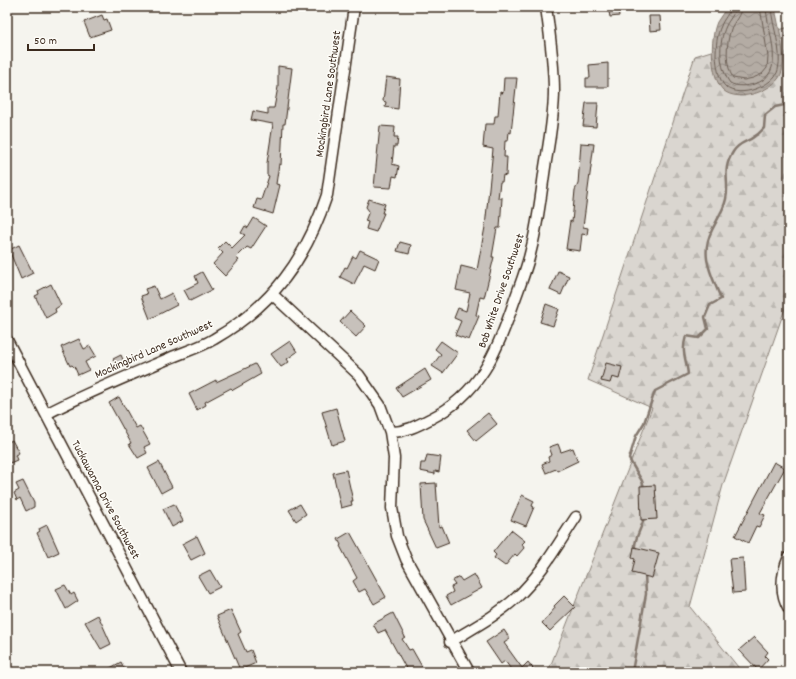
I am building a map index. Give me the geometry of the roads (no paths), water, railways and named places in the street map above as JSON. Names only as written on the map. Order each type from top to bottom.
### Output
[{"type":"street","name":"Mockingbird Lane Southwest","points":[[46,414],[213,340],[246,318],[272,294],[292,270],[307,246],[318,222],[327,195],[354,7]]},
{"type":"street","name":"Bob White Drive Southwest","points":[[390,432],[412,428],[440,414],[462,397],[480,378],[500,342],[534,240],[552,115],[554,92],[553,61],[546,7]]},
{"type":"street","points":[[272,294],[359,375],[380,405],[390,432],[394,458],[392,508],[397,536],[406,559],[450,642],[468,672]]},
{"type":"street","name":"Tuckawanna Drive Southwest","points":[[7,340],[181,672]]},
{"type":"street","points":[[450,642],[489,619],[517,597],[539,572],[576,517]]},
{"type":"street","points":[[789,557],[782,577],[782,589],[789,609]]},
{"type":"water","points":[[727,7],[775,7],[783,55],[782,71],[779,78],[773,84],[757,93],[738,96],[730,94],[723,90],[716,76],[712,57],[713,38],[717,22]]},
{"type":"waterway","points":[[644,488],[642,481],[629,459],[636,436],[644,423],[655,391],[688,374],[684,351],[686,336],[699,338],[708,329],[705,317],[710,305],[721,299],[708,265],[707,248],[708,239],[722,211],[726,199],[727,165],[729,159],[738,146],[752,138],[764,128],[765,115],[775,107],[789,104]]},
{"type":"waterway","points":[[635,550],[635,542],[644,517]]},
{"type":"waterway","points":[[632,672],[646,594],[645,574]]}]
